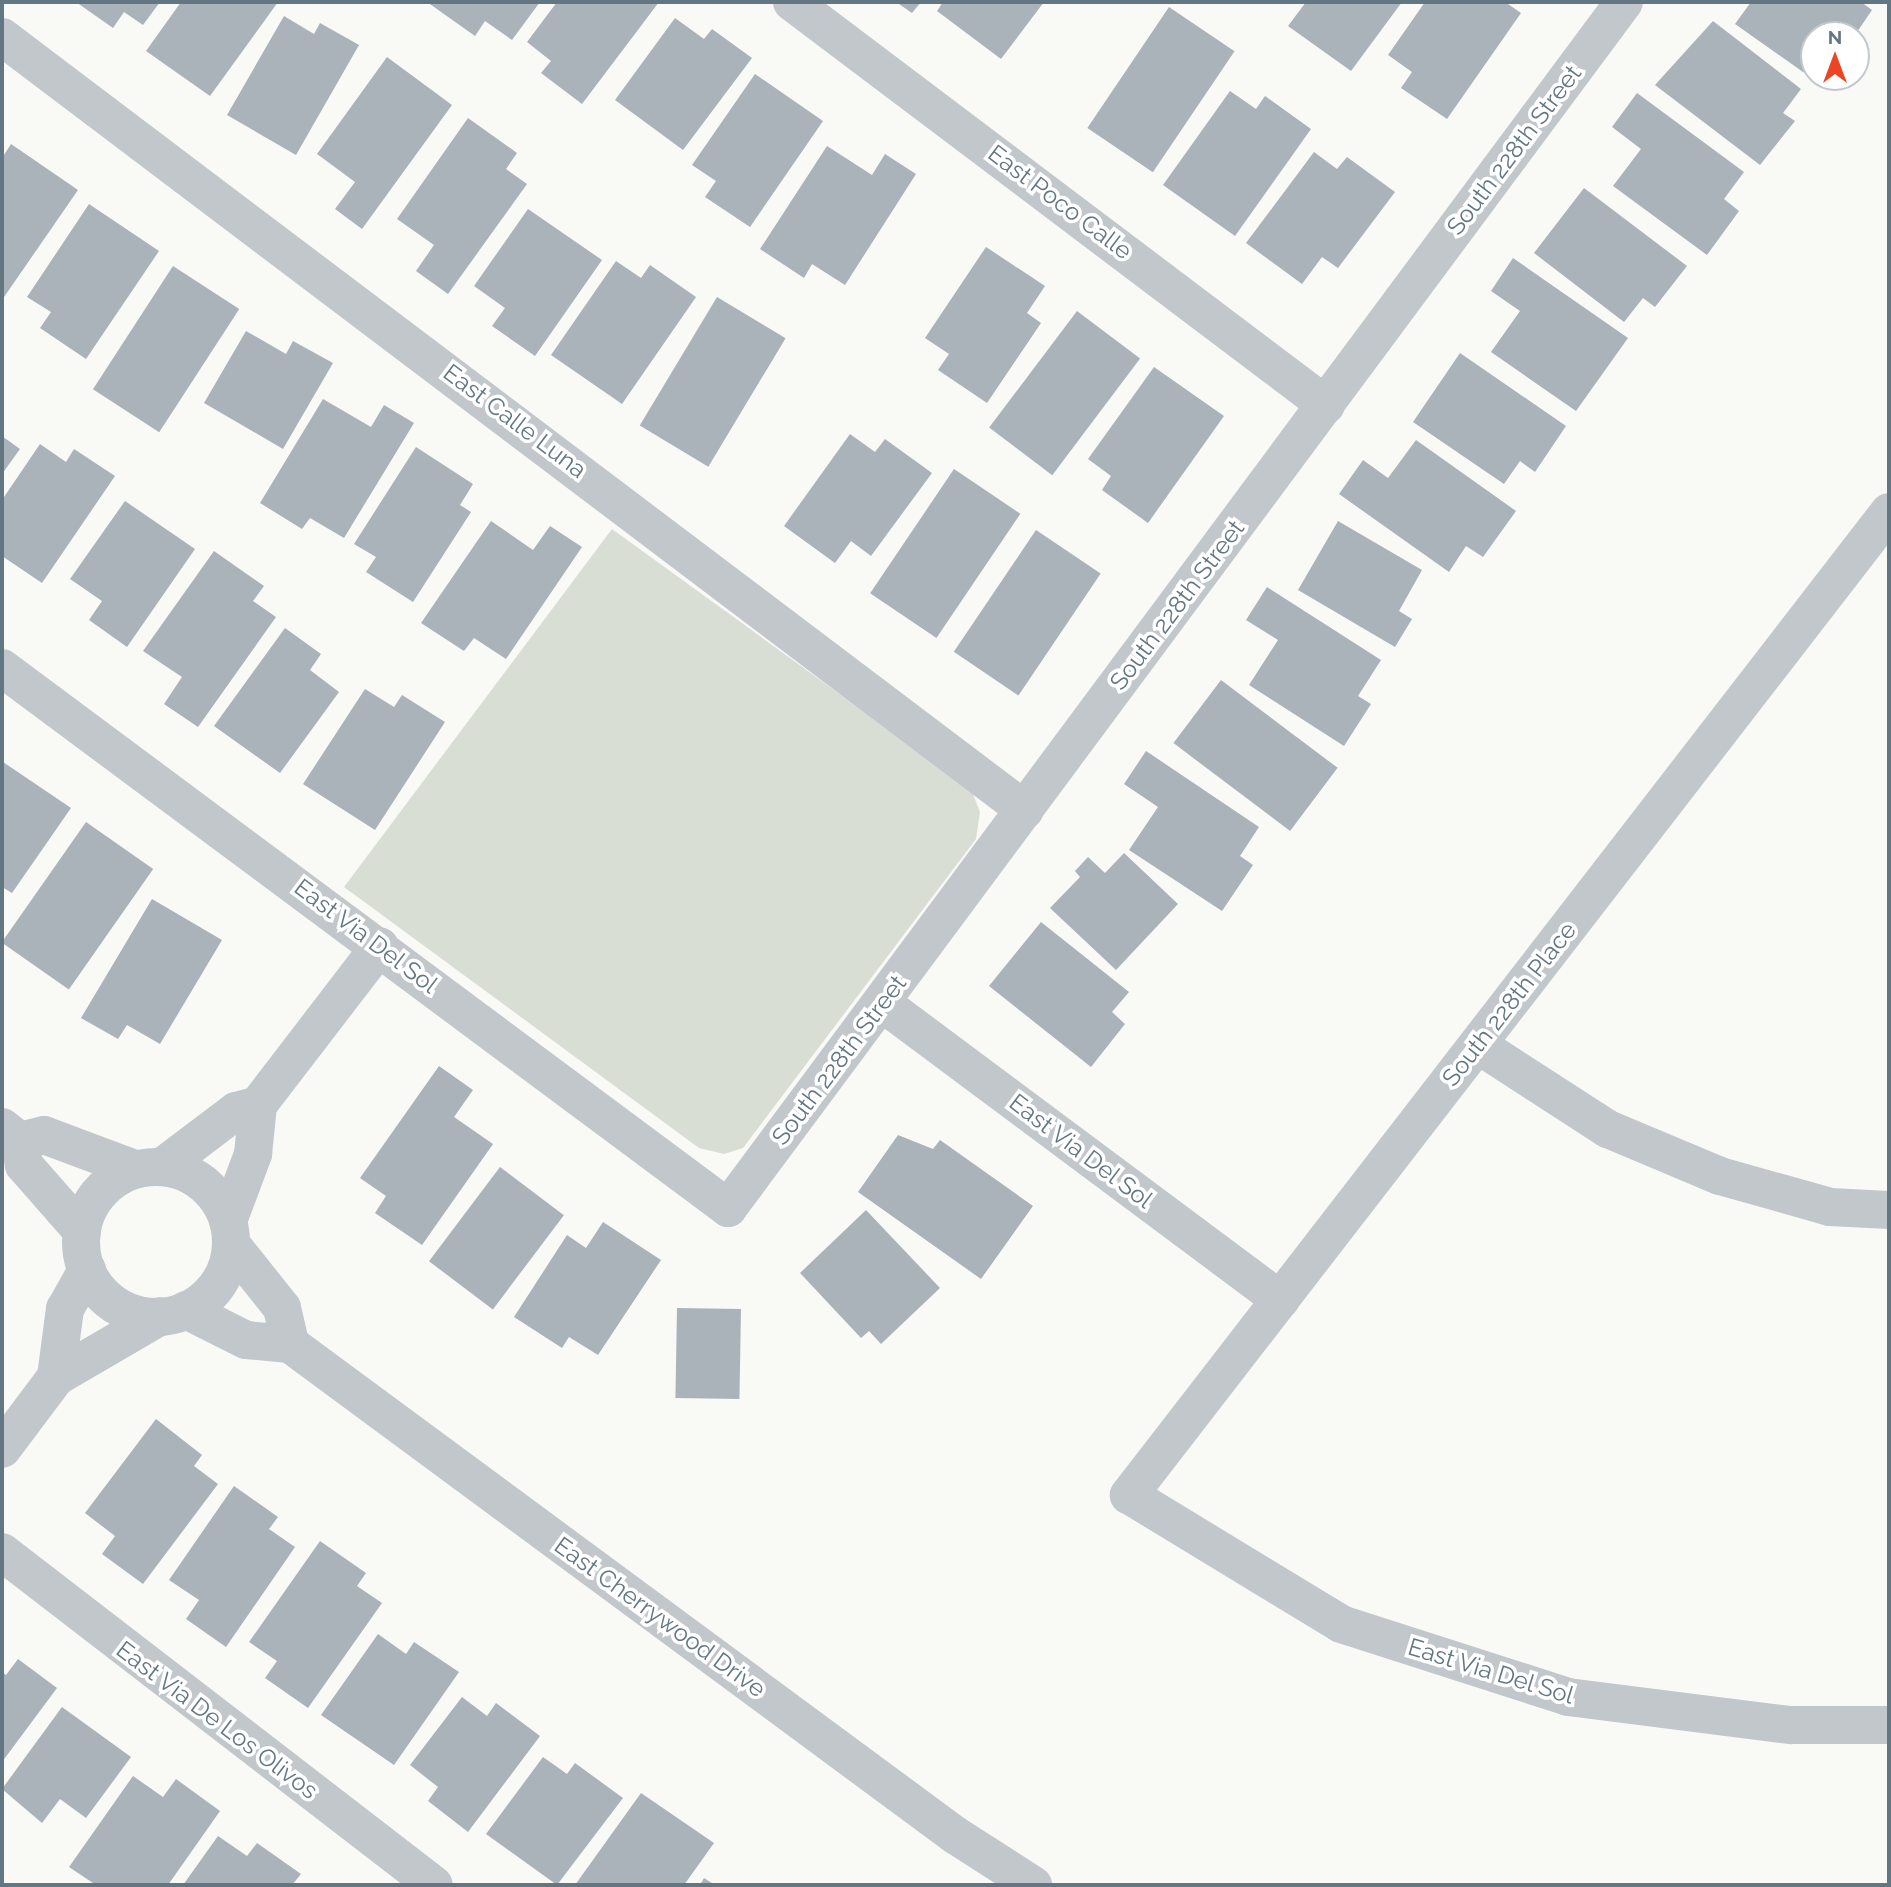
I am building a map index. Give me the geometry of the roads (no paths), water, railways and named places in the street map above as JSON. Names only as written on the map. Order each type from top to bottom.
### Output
[{"type":"street","name":"East Poco Calle","points":[[792,2],[1326,405]]},
{"type":"street","name":"South 228th Street","points":[[728,1208],[1623,2]]},
{"type":"street","name":"East Calle Luna","points":[[2,37],[1025,810]]},
{"type":"street","name":"South 228th Place","points":[[1129,1495],[1478,1045],[1876,553],[1889,512]]},
{"type":"street","name":"East Via Del Sol","points":[[2,668],[380,946],[728,1208]]},
{"type":"street","points":[[2,1449],[56,1377],[174,1313],[219,1283],[230,1232],[253,1154],[258,1105],[380,946]]},
{"type":"street","name":"East Via Del Sol","points":[[882,1003],[1280,1300]]},
{"type":"street","points":[[1478,1045],[1608,1129],[1720,1176],[1830,1207],[1889,1210]]},
{"type":"street","points":[[82,1231],[24,1165],[11,1134],[44,1135],[149,1168],[204,1184],[230,1232],[282,1308],[290,1344],[246,1340],[174,1313],[108,1300],[87,1270],[82,1231],[99,1193],[149,1168],[236,1111],[258,1105]]},
{"type":"street","points":[[56,1377],[65,1308],[87,1270]]},
{"type":"street","name":"East Cherrywood Drive","points":[[290,1344],[955,1835],[1032,1885]]},
{"type":"street","name":"East Via Del Sol","points":[[1129,1495],[1341,1624],[1569,1697],[1791,1725],[1889,1725]]},
{"type":"street","name":"East Via De Los Olivos","points":[[2,1552],[434,1885]]}]
